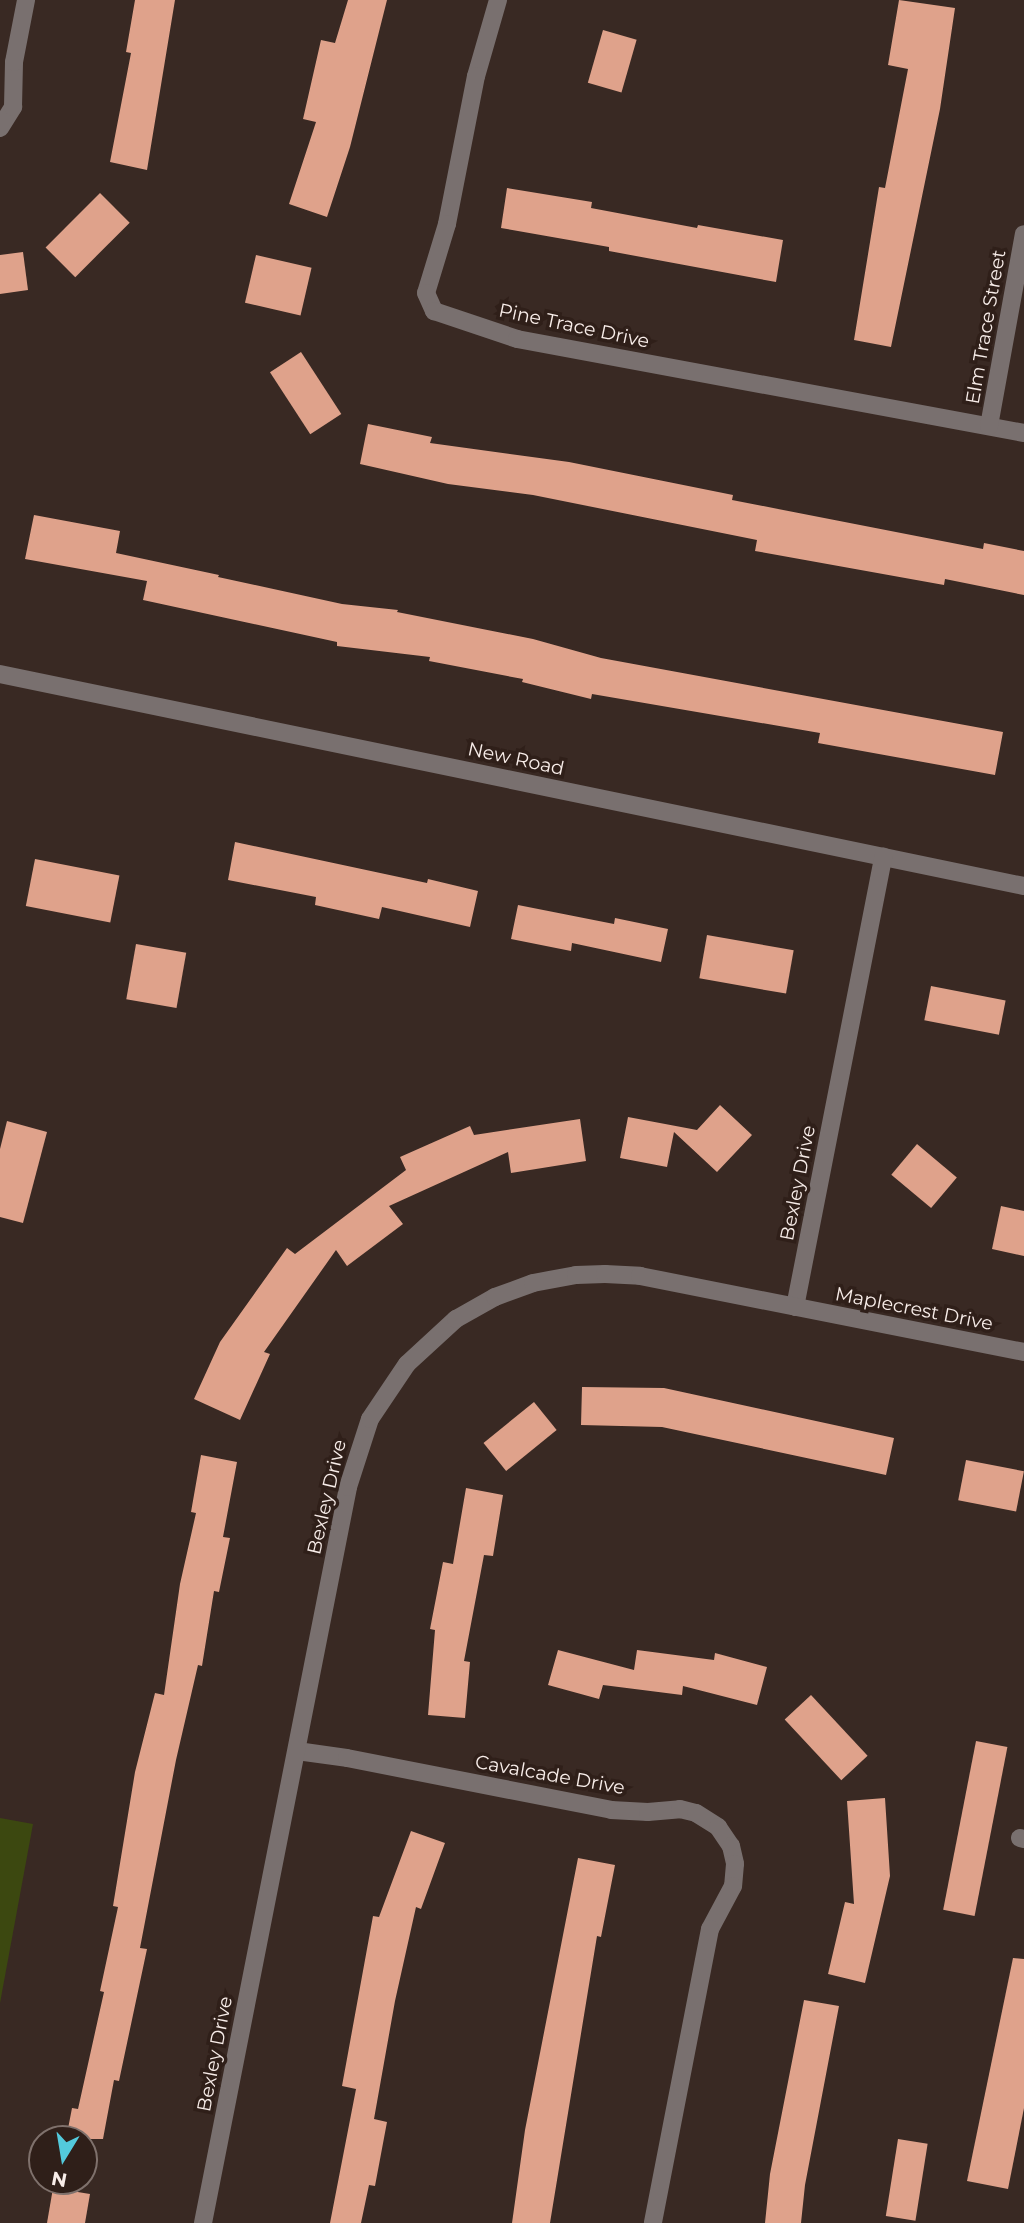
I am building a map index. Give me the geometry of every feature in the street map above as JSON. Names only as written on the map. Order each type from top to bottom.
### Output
[{"type":"street","points":[[0,128],[13,107],[15,62],[26,0]]},
{"type":"street","name":"Pine Trace Drive","points":[[498,0],[476,76],[447,224],[426,293],[434,311],[517,339],[1024,433]]},
{"type":"street","name":"Elm Trace Street","points":[[989,426],[1024,234]]},
{"type":"street","name":"New Road","points":[[0,674],[1024,886]]},
{"type":"street","name":"Bexley Drive","points":[[203,2223],[357,1452],[385,1392],[428,1342],[456,1319],[495,1297],[533,1283],[576,1275],[640,1276],[795,1307],[883,857]]},
{"type":"street","name":"Maplecrest Drive","points":[[795,1307],[1024,1352]]},
{"type":"street","name":"Cavalcade Drive","points":[[297,1751],[347,1758],[611,1810],[648,1812],[680,1809],[696,1813],[718,1827],[730,1846],[735,1864],[733,1886],[710,1929],[653,2223]]},
{"type":"green space","points":[[0,1818],[33,1824],[0,2003]]},
{"type":"building","points":[[135,0],[175,0],[147,170],[110,162],[131,53],[126,52]]},
{"type":"building","points":[[348,0],[387,0],[350,147],[327,217],[289,204],[316,122],[303,119],[321,40],[335,43]]},
{"type":"building","points":[[899,0],[955,8],[940,109],[891,347],[854,340],[879,187],[885,188],[908,69],[888,65]]},
{"type":"building","points":[[603,30],[637,40],[621,93],[588,83]]},
{"type":"building","points":[[507,188],[592,202],[591,208],[697,228],[698,225],[783,240],[776,282],[609,251],[609,247],[501,228]]},
{"type":"building","points":[[100,193],[130,223],[75,277],[46,247]]},
{"type":"building","points":[[23,252],[28,290],[0,294],[0,255]]},
{"type":"building","points":[[256,255],[312,268],[301,316],[245,303]]},
{"type":"building","points":[[301,352],[341,414],[310,434],[270,372]]},
{"type":"building","points":[[368,424],[432,437],[430,443],[569,462],[733,495],[732,500],[983,549],[984,543],[1024,551],[1024,595],[945,579],[944,585],[755,551],[757,540],[533,495],[448,484],[360,464]]},
{"type":"building","points":[[34,515],[120,531],[116,553],[219,575],[218,577],[342,604],[398,610],[397,612],[533,639],[601,658],[1003,732],[995,775],[818,743],[820,733],[592,694],[591,699],[522,682],[523,679],[429,661],[430,657],[337,646],[337,642],[143,600],[147,581],[25,559]]},
{"type":"building","points":[[235,842],[427,883],[428,879],[478,891],[470,927],[382,907],[379,919],[315,905],[316,897],[228,880]]},
{"type":"building","points":[[35,859],[119,875],[110,923],[26,906]]},
{"type":"building","points":[[518,905],[614,924],[615,918],[668,929],[661,962],[572,943],[571,951],[511,939]]},
{"type":"building","points":[[707,935],[794,950],[786,994],[699,978]]},
{"type":"building","points":[[136,944],[186,953],[177,1008],[126,999]]},
{"type":"building","points":[[931,986],[1006,1001],[999,1035],[924,1020]]},
{"type":"building","points":[[720,1105],[752,1135],[717,1172],[674,1132],[667,1167],[620,1158],[628,1117],[697,1130]]},
{"type":"building","points":[[580,1119],[586,1161],[511,1173],[508,1152],[389,1206],[403,1224],[347,1266],[336,1250],[264,1352],[270,1354],[240,1420],[194,1399],[220,1342],[287,1248],[295,1254],[406,1170],[400,1157],[470,1126],[474,1135]]},
{"type":"building","points":[[7,1121],[47,1132],[23,1223],[0,1217],[0,1149]]},
{"type":"building","points":[[917,1144],[957,1177],[931,1208],[891,1175]]},
{"type":"building","points":[[1001,1206],[1024,1211],[1024,1256],[992,1249]]},
{"type":"building","points":[[582,1387],[664,1388],[894,1438],[886,1475],[662,1427],[581,1425]]},
{"type":"building","points":[[534,1402],[557,1430],[506,1471],[483,1443]]},
{"type":"building","points":[[201,1455],[237,1462],[223,1537],[230,1538],[219,1592],[214,1591],[202,1666],[198,1665],[176,1760],[140,1948],[147,1949],[119,2081],[114,2080],[103,2139],[98,2139],[98,2125],[69,2125],[72,2108],[78,2109],[104,1992],[100,1991],[118,1907],[113,1906],[135,1772],[155,1693],[164,1695],[180,1584],[196,1513],[191,1512]]},
{"type":"building","points":[[966,1460],[1024,1471],[1016,1512],[958,1500]]},
{"type":"building","points":[[466,1488],[503,1495],[493,1556],[484,1555],[464,1661],[470,1662],[465,1718],[428,1715],[435,1630],[430,1629],[443,1562],[453,1564]]},
{"type":"building","points":[[558,1650],[634,1670],[637,1650],[714,1660],[715,1653],[767,1667],[757,1705],[683,1686],[682,1695],[603,1685],[599,1699],[548,1685]]},
{"type":"building","points":[[811,1695],[868,1756],[841,1780],[785,1720]]},
{"type":"building","points":[[976,1741],[1007,1747],[975,1916],[943,1910]]},
{"type":"building","points":[[885,1798],[890,1876],[865,1983],[828,1974],[845,1902],[854,1904],[847,1801]]},
{"type":"building","points":[[411,1831],[445,1843],[421,1909],[416,1907],[395,2001],[374,2119],[387,2122],[375,2186],[369,2185],[361,2223],[330,2223],[356,2089],[342,2086],[373,1916],[379,1917]]},
{"type":"building","points":[[578,1858],[615,1865],[601,1937],[597,1936],[550,2223],[512,2223],[525,2130]]},
{"type":"building","points":[[1013,1958],[1024,1959],[1024,2108],[1008,2189],[967,2181]]},
{"type":"building","points":[[804,2000],[839,2006],[805,2185],[801,2223],[765,2223],[770,2174]]},
{"type":"building","points":[[898,2139],[928,2144],[915,2221],[886,2216]]},
{"type":"building","points":[[52,2195],[90,2195],[85,2223],[47,2223]]}]
